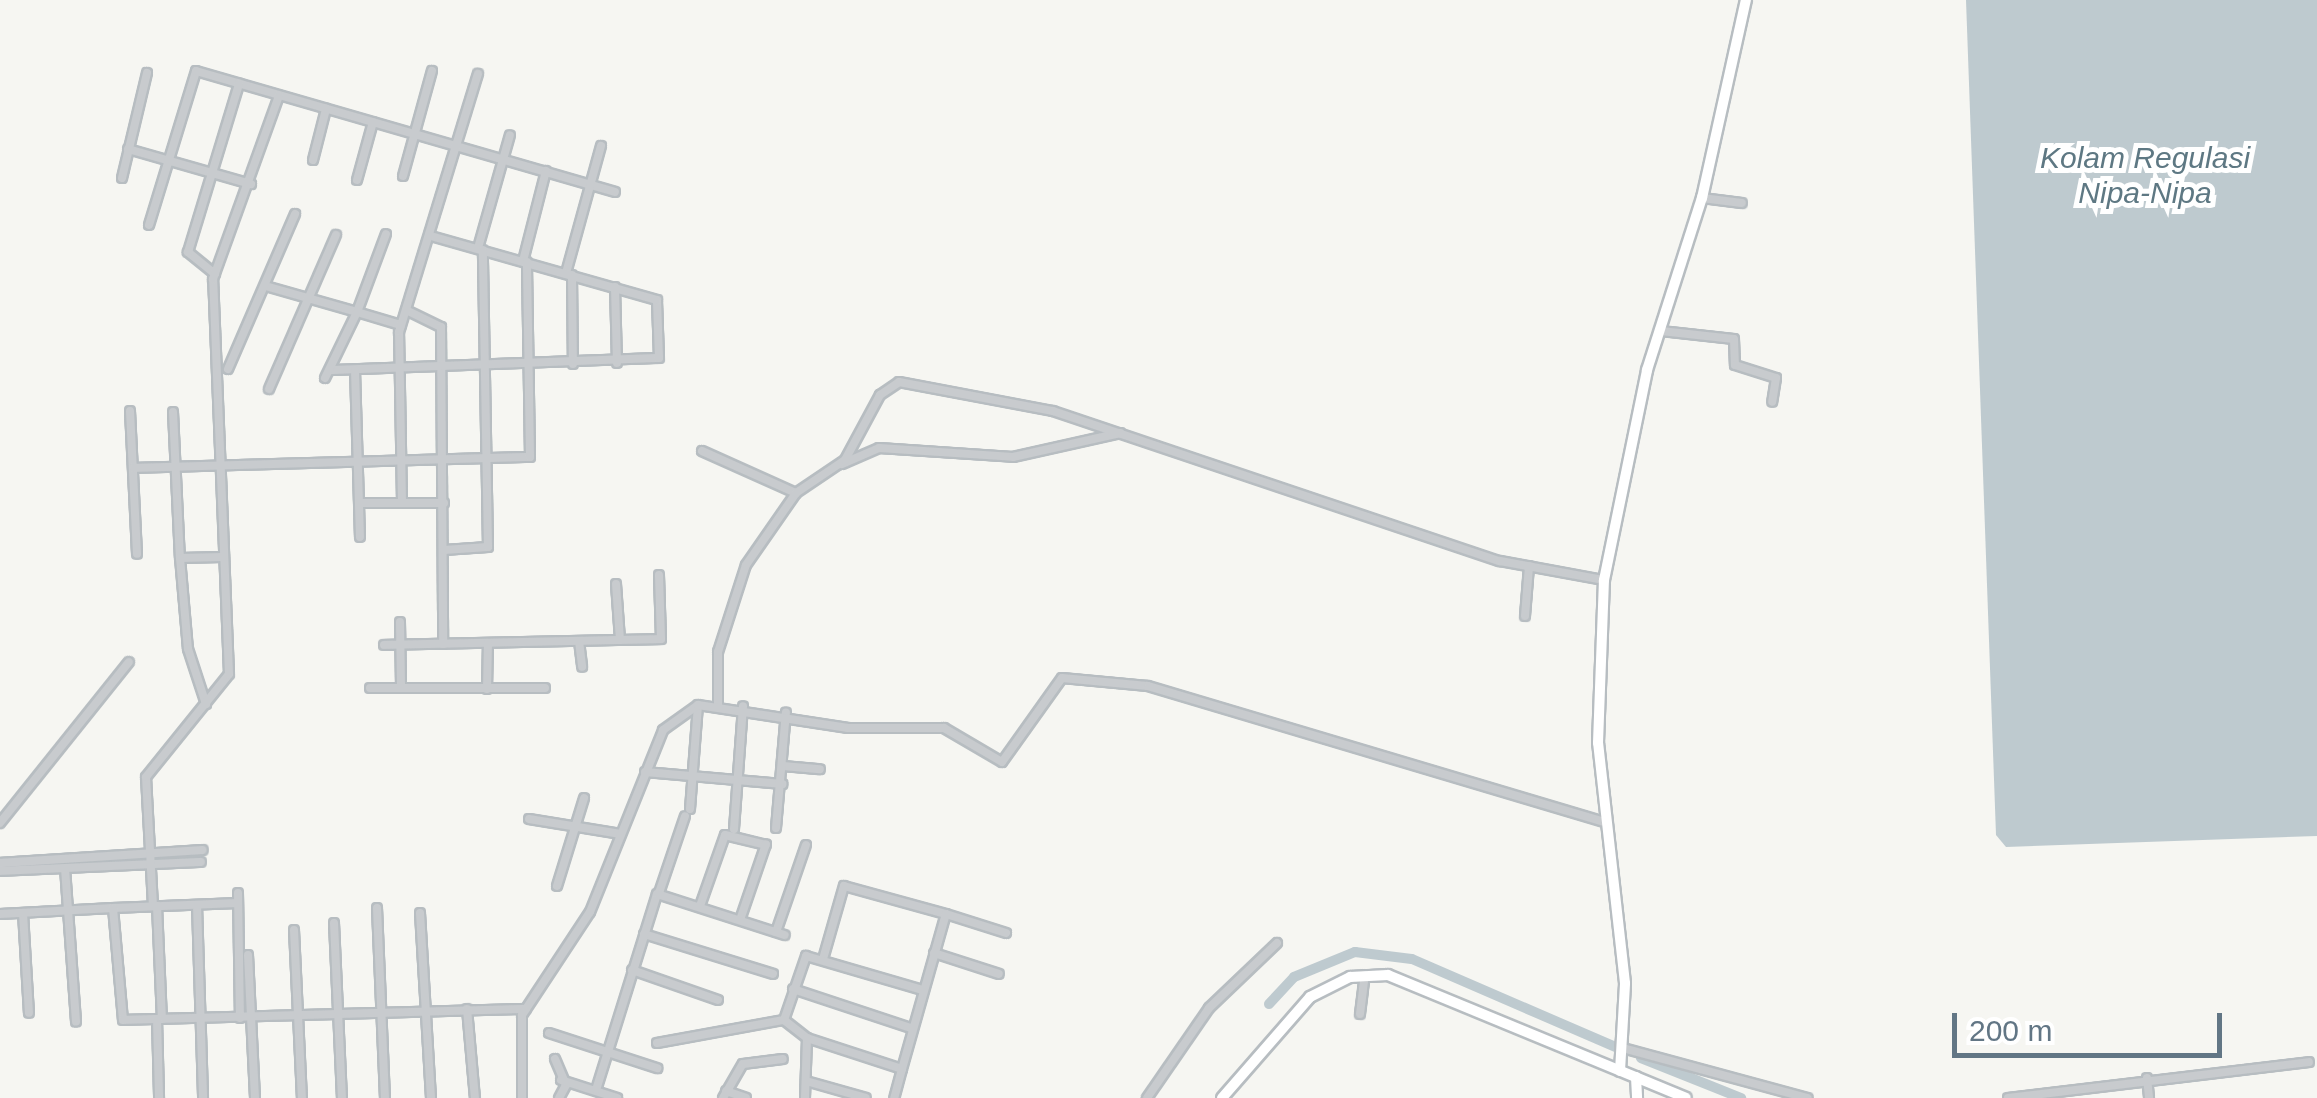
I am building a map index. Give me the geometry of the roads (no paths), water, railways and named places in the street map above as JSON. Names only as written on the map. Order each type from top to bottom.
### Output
[{"type":"street","points":[[1620,1070],[1626,1049],[1605,822],[1604,580],[1661,331],[1702,198],[1746,0]]},
{"type":"street","points":[[403,176],[432,71]]},
{"type":"street","points":[[122,178],[147,72]]},
{"type":"street","points":[[149,225],[196,72],[615,192]]},
{"type":"street","points":[[402,502],[398,370],[401,325],[434,237],[478,74]]},
{"type":"street","points":[[215,274],[188,256],[240,84]]},
{"type":"street","points":[[159,1098],[155,906],[146,778],[229,674],[215,274],[279,96]]},
{"type":"street","points":[[313,160],[326,109]]},
{"type":"street","points":[[357,180],[373,122]]},
{"type":"street","points":[[444,550],[487,549],[480,249],[510,135]]},
{"type":"street","points":[[573,364],[569,274],[601,146]]},
{"type":"street","points":[[128,150],[250,184]]},
{"type":"street","points":[[134,468],[530,456],[525,262],[546,171]]},
{"type":"street","points":[[1702,198],[1742,203]]},
{"type":"street","points":[[228,370],[269,287],[295,214]]},
{"type":"street","points":[[269,389],[312,299],[336,234]]},
{"type":"street","points":[[386,234],[358,312],[328,374],[659,358],[658,304],[616,288],[434,237]]},
{"type":"street","points":[[269,287],[401,325]]},
{"type":"street","points":[[616,288],[617,363]]},
{"type":"street","points":[[406,310],[441,327],[444,644]]},
{"type":"street","points":[[1661,331],[1738,342],[1734,364],[1776,378],[1772,402]]},
{"type":"street","points":[[355,370],[360,537]]},
{"type":"street","points":[[839,466],[880,395],[899,382],[1120,433],[1529,566],[1604,580]]},
{"type":"street","points":[[130,411],[137,554]]},
{"type":"street","points":[[173,412],[188,649],[206,704]]},
{"type":"street","points":[[718,704],[718,652],[742,574],[796,492],[879,448],[1012,457],[1120,433]]},
{"type":"street","points":[[702,451],[796,492]]},
{"type":"street","points":[[359,503],[444,503]]},
{"type":"street","points":[[180,558],[222,557]]},
{"type":"street","points":[[1525,616],[1529,566]]},
{"type":"street","points":[[384,644],[661,639],[660,574]]},
{"type":"street","points":[[616,584],[620,640]]},
{"type":"street","points":[[400,622],[402,688]]},
{"type":"street","points":[[579,641],[582,667]]},
{"type":"street","points":[[487,689],[488,643]]},
{"type":"street","points":[[0,823],[130,662]]},
{"type":"street","points":[[522,1098],[526,1009],[590,912],[671,717],[698,705],[786,712],[848,728],[954,730],[1002,762],[1062,678],[1130,684],[1605,822]]},
{"type":"street","points":[[370,688],[545,688]]},
{"type":"street","points":[[596,1090],[632,970],[687,813],[698,705]]},
{"type":"street","points":[[734,829],[743,706]]},
{"type":"street","points":[[776,828],[786,712]]},
{"type":"street","points":[[783,766],[820,769]]},
{"type":"street","points":[[645,772],[782,784]]},
{"type":"street","points":[[557,886],[584,798]]},
{"type":"street","points":[[528,819],[620,834]]},
{"type":"street","points":[[700,906],[725,835],[767,842],[740,920]]},
{"type":"street","points":[[659,893],[780,933],[806,845]]},
{"type":"street","points":[[0,862],[203,850]]},
{"type":"street","points":[[0,871],[202,862]]},
{"type":"street","points":[[65,868],[76,1022]]},
{"type":"street","points":[[823,959],[844,886],[1006,932]]},
{"type":"street","points":[[0,914],[197,904],[238,898],[245,1018],[256,1098]]},
{"type":"street","points":[[197,904],[203,1098]]},
{"type":"street","points":[[113,908],[118,1013],[198,1020],[526,1009]]},
{"type":"street","points":[[377,908],[386,1098]]},
{"type":"street","points":[[420,913],[430,1098]]},
{"type":"street","points":[[23,914],[29,1013]]},
{"type":"street","points":[[894,1098],[946,914]]},
{"type":"street","points":[[334,923],[342,1098]]},
{"type":"street","points":[[294,930],[294,1016],[302,1098]]},
{"type":"street","points":[[644,934],[773,974]]},
{"type":"street","points":[[1147,1098],[1201,1018],[1277,943]]},
{"type":"street","points":[[934,953],[999,974]]},
{"type":"street","points":[[245,1018],[248,955]]},
{"type":"street","points":[[784,1020],[803,959],[823,959],[922,990]]},
{"type":"street","points":[[632,970],[718,1000]]},
{"type":"street","points":[[1360,1014],[1365,976]]},
{"type":"street","points":[[1222,1098],[1310,997],[1365,976],[1410,979],[1686,1098]]},
{"type":"street","points":[[794,990],[911,1028]]},
{"type":"street","points":[[468,1009],[475,1098]]},
{"type":"street","points":[[657,1043],[784,1020],[806,1038],[902,1068]]},
{"type":"street","points":[[549,1032],[658,1068]]},
{"type":"street","points":[[806,1038],[806,1098]]},
{"type":"street","points":[[1626,1049],[1808,1098]]},
{"type":"street","points":[[555,1059],[562,1080],[559,1098]]},
{"type":"street","points":[[746,1098],[725,1095],[743,1064],[783,1059]]},
{"type":"street","points":[[2008,1098],[2147,1078],[2309,1062]]},
{"type":"street","points":[[1636,1077],[1637,1098]]},
{"type":"street","points":[[2147,1078],[2149,1098]]},
{"type":"street","points":[[562,1080],[616,1098]]},
{"type":"street","points":[[806,1081],[866,1098]]},
{"type":"water","name":"Kolam Regulasi Nipa-Nipa","points":[[1966,0],[2317,0],[2317,836],[2006,847],[1996,835]]},
{"type":"waterway","points":[[1269,1004],[1294,977],[1355,952],[1412,959],[1618,1048]]},
{"type":"waterway","points":[[1641,1058],[1741,1098]]}]
